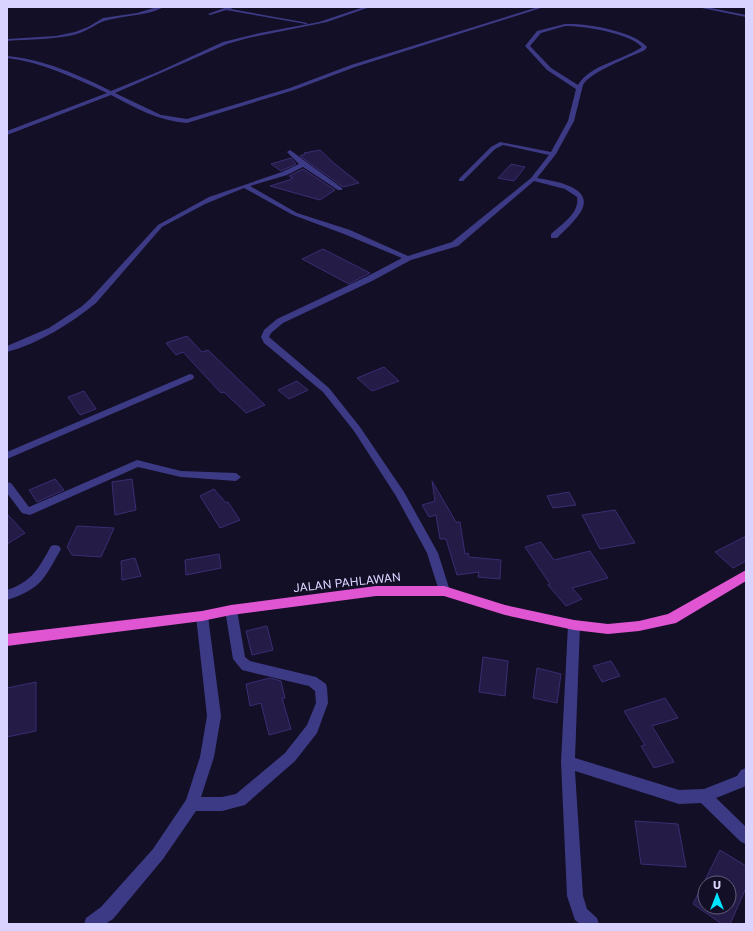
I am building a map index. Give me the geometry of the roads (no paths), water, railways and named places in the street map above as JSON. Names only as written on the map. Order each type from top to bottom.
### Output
[{"type":"highway","name":"JALAN PAHLAWAN","points":[[7,640],[202,616],[231,610],[376,591],[444,591],[505,610],[574,625],[608,629],[640,626],[671,618],[746,575]]},
{"type":"street","points":[[7,40],[56,37],[76,33],[90,28],[105,19],[138,14],[162,7]]},
{"type":"street","points":[[210,14],[232,7]]},
{"type":"street","points":[[7,133],[162,72],[201,52],[227,42],[314,24],[342,17],[368,7]]},
{"type":"street","points":[[7,57],[20,58],[30,61],[111,93],[155,114],[179,121],[195,120],[292,89],[354,66],[542,7]]},
{"type":"street","points":[[699,7],[746,16]]},
{"type":"street","points":[[226,9],[314,24]]},
{"type":"street","points":[[444,591],[432,553],[400,495],[357,429],[326,390],[267,341],[265,337],[267,332],[280,321],[289,316],[369,279],[408,258],[455,244],[533,179],[553,154],[571,120],[579,88],[583,80],[592,73],[643,49],[645,47],[644,45],[641,42],[620,35],[582,26],[568,25],[538,32],[527,46],[549,69],[579,88]]},
{"type":"street","points":[[461,180],[493,148],[502,143],[553,154]]},
{"type":"street","points":[[290,152],[302,163],[340,189]]},
{"type":"street","points":[[7,349],[20,345],[82,311],[93,301],[160,226],[200,203],[287,173],[302,163]]},
{"type":"street","points":[[533,179],[574,189],[581,197],[582,202],[578,212],[554,236]]},
{"type":"street","points":[[246,186],[295,214],[346,232],[408,258]]},
{"type":"street","points":[[7,456],[190,377]]},
{"type":"street","points":[[7,486],[26,510],[30,511],[137,463],[181,474],[236,477]]},
{"type":"street","points":[[7,595],[24,590],[34,583],[55,549]]},
{"type":"street","points":[[192,804],[222,804],[240,800],[290,757],[312,729],[322,703],[321,688],[312,681],[246,666],[238,659],[231,610]]},
{"type":"street","points":[[92,924],[107,913],[158,854],[192,804],[207,757],[214,716],[202,616]]},
{"type":"street","points":[[574,625],[568,762],[575,896],[581,914],[591,924]]},
{"type":"street","points":[[568,762],[679,797],[704,796],[742,781],[746,775]]},
{"type":"street","points":[[704,796],[746,837]]}]
